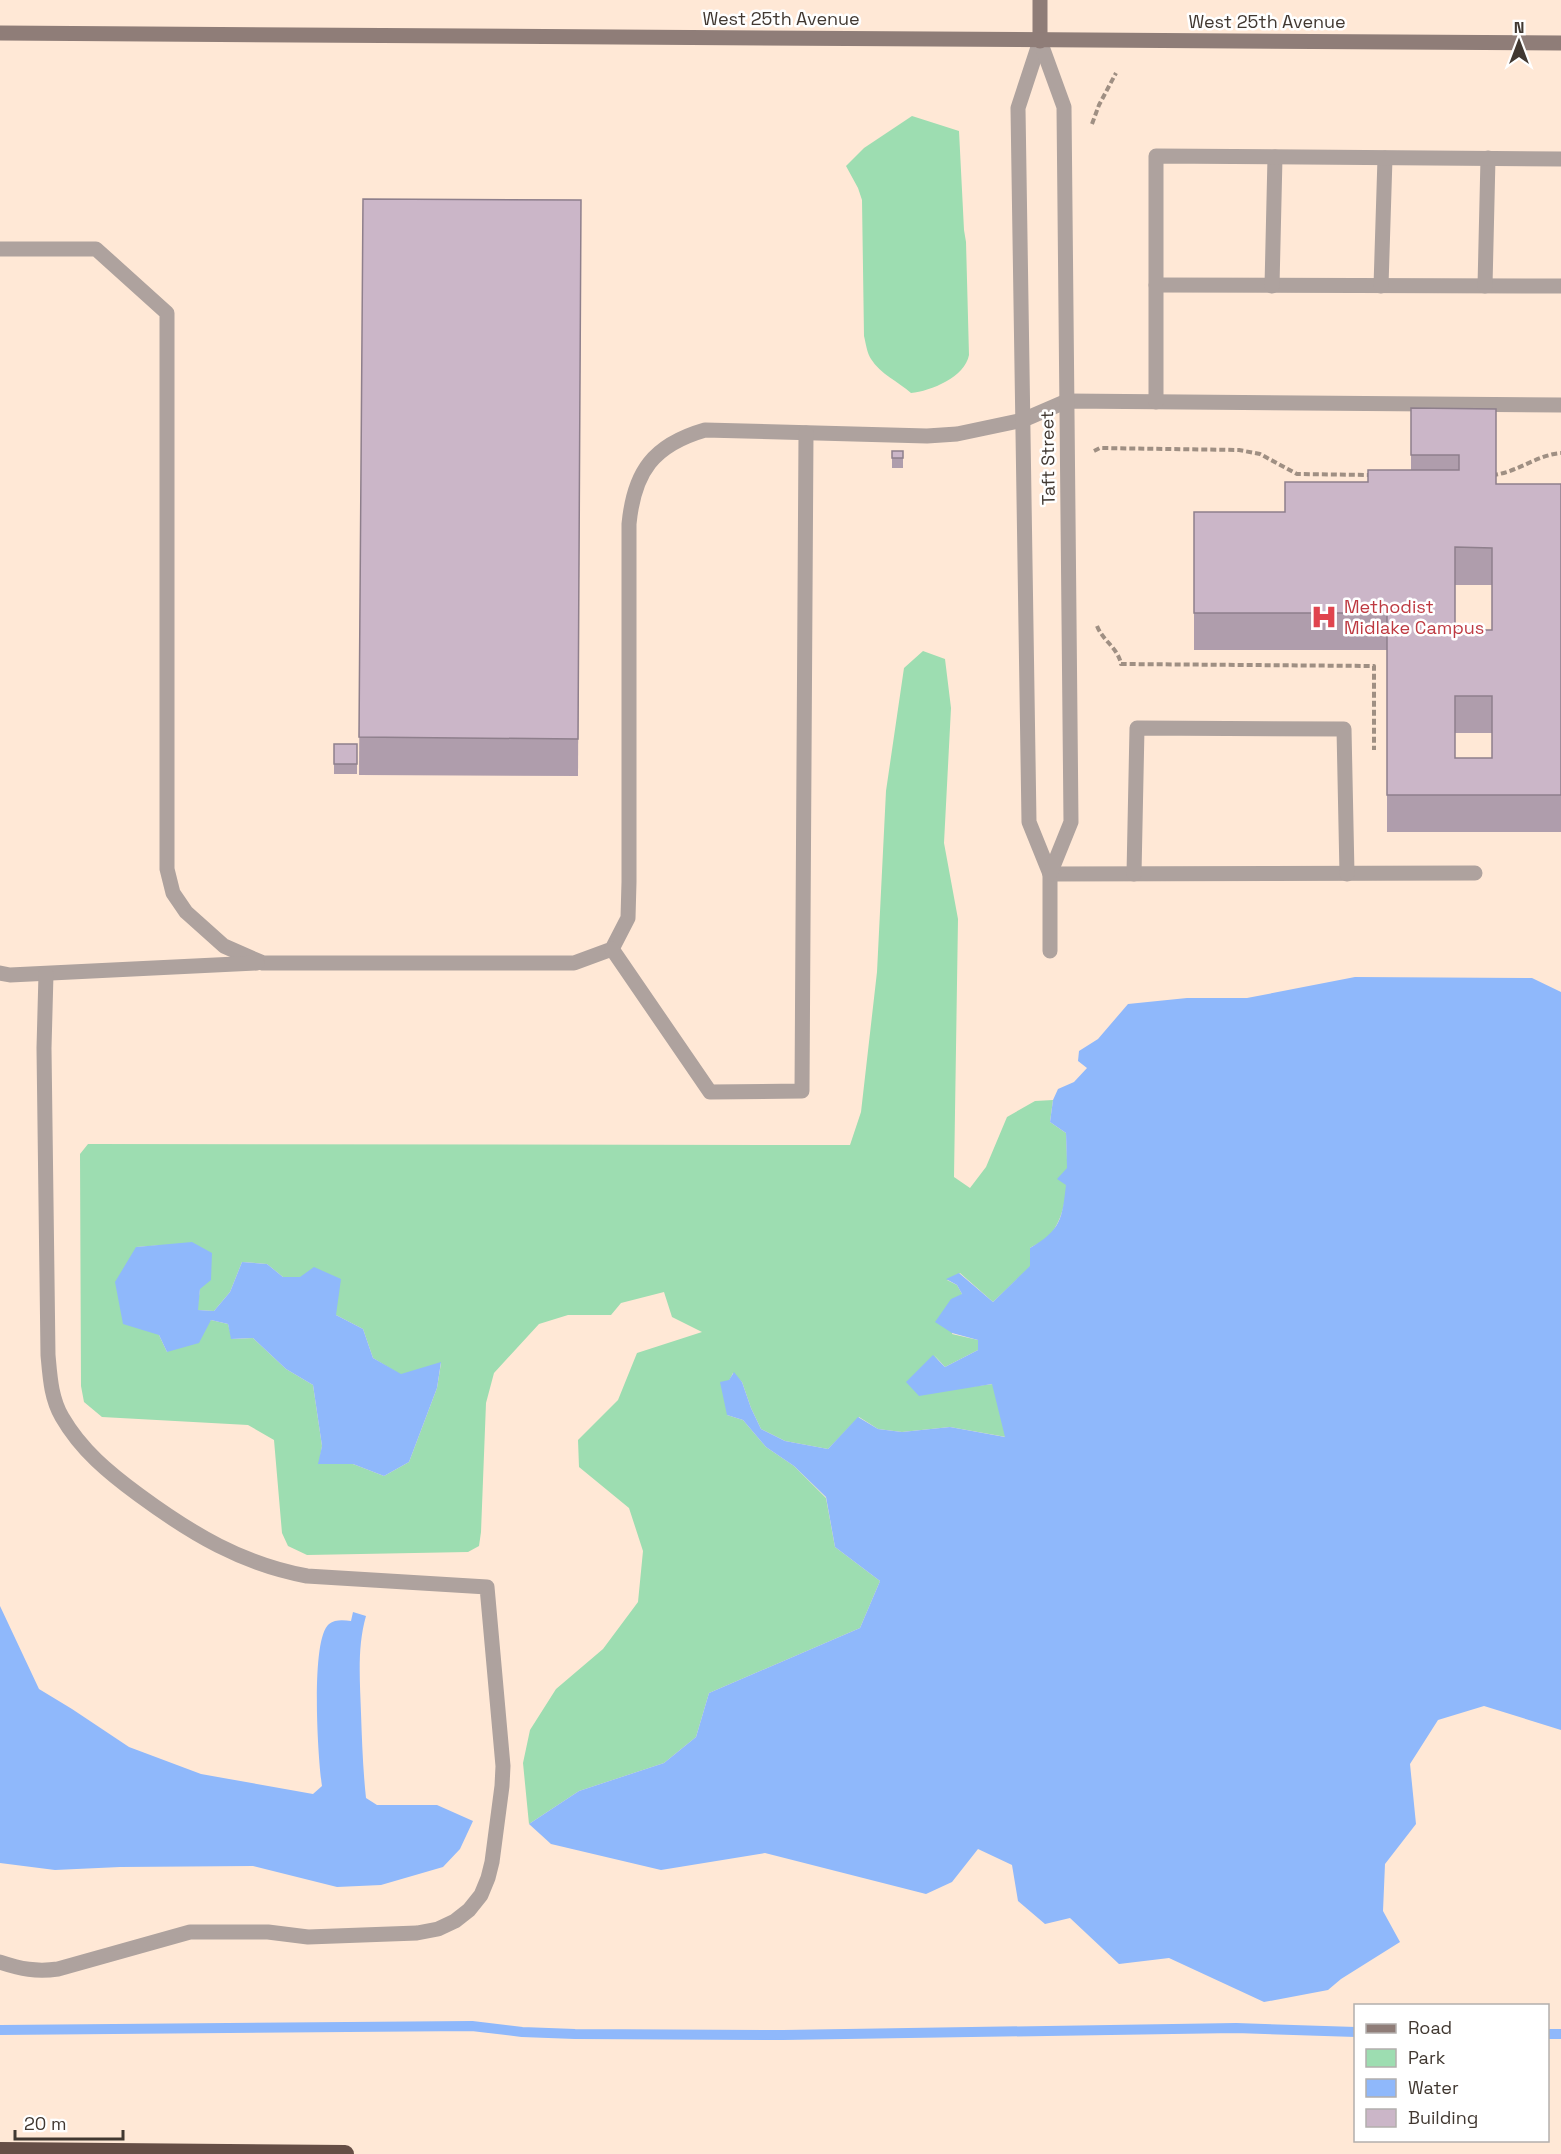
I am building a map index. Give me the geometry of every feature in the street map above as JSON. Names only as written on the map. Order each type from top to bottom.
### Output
[{"type":"highway","points":[[0,2151],[345,2154]]},
{"type":"street","name":"Taft Street","points":[[1040,0],[1041,41],[1064,107],[1071,822],[1050,874],[1050,951]]},
{"type":"street","name":"West 25th Avenue","points":[[0,33],[1561,43]]},
{"type":"street","name":"Taft Street","points":[[1041,41],[1018,108],[1029,822],[1050,874]]},
{"type":"street","points":[[1155,402],[1155,156],[1561,159]]},
{"type":"street","points":[[1272,286],[1275,157]]},
{"type":"street","points":[[1381,286],[1385,158]]},
{"type":"street","points":[[1485,286],[1488,158]]},
{"type":"street","points":[[0,249],[96,249],[167,313],[167,869],[173,893],[186,912],[224,946],[263,963]]},
{"type":"street","points":[[1155,285],[1561,286]]},
{"type":"street","points":[[0,973],[46,974],[263,963],[574,963],[612,949],[628,918],[629,524],[632,499],[639,477],[652,459],[668,446],[686,436],[705,430],[927,436],[957,434],[1023,420],[1067,401],[1561,405]]},
{"type":"street","points":[[612,949],[710,1092],[802,1091],[806,433]]},
{"type":"street","points":[[1134,874],[1137,728],[1344,729],[1347,874]]},
{"type":"street","points":[[1050,874],[1475,873]]},
{"type":"street","points":[[0,1962],[25,1970],[58,1969],[190,1932],[268,1932],[308,1937],[417,1933],[438,1929],[455,1921],[469,1910],[481,1895],[488,1878],[492,1862],[503,1766],[487,1587],[308,1576],[284,1572],[254,1562],[181,1525],[107,1471],[75,1437],[61,1416],[54,1400],[48,1355],[44,1048],[46,974]]},
{"type":"path","points":[[1090,129],[1099,105],[1116,73]]},
{"type":"path","points":[[1093,402],[1093,451],[1100,448],[1239,450],[1260,454],[1297,474],[1376,475]]},
{"type":"path","points":[[1481,476],[1505,473],[1541,457],[1561,453]]},
{"type":"path","points":[[1097,625],[1114,649],[1121,664],[1374,666],[1374,761]]},
{"type":"green space","points":[[912,116],[959,131],[966,242],[969,355],[961,370],[946,382],[911,393],[879,369],[868,351],[864,336],[862,200],[846,166],[864,148]]},
{"type":"green space","points":[[923,651],[945,659],[951,708],[944,843],[958,919],[954,1177],[970,1188],[986,1167],[1007,1117],[1035,1101],[1053,1100],[1050,1122],[1066,1133],[1067,1186],[1062,1212],[1050,1235],[1030,1248],[1031,1266],[993,1302],[960,1273],[947,1280],[957,1285],[962,1294],[952,1334],[978,1340],[978,1350],[945,1367],[934,1355],[960,1388],[993,1384],[1006,1437],[950,1427],[902,1432],[878,1429],[859,1417],[828,1449],[785,1441],[761,1429],[742,1382],[733,1373],[729,1381],[727,1415],[743,1420],[766,1447],[794,1466],[826,1498],[835,1547],[880,1581],[860,1628],[709,1693],[696,1737],[664,1763],[579,1791],[529,1824],[523,1763],[530,1730],[556,1689],[603,1649],[638,1602],[643,1551],[629,1508],[579,1467],[578,1440],[618,1400],[637,1353],[702,1332],[672,1317],[664,1292],[621,1303],[611,1315],[568,1315],[539,1324],[494,1373],[486,1403],[479,1546],[468,1552],[307,1555],[288,1546],[282,1533],[274,1440],[248,1425],[102,1417],[84,1402],[81,1386],[80,1154],[88,1144],[850,1145],[861,1112],[877,972],[886,791],[904,668]],"holes":[[[164,1245],[200,1289],[197,1310],[214,1311],[230,1292],[242,1262],[267,1264],[283,1277],[300,1277],[336,1315],[363,1329],[373,1358],[401,1375],[441,1363],[437,1388],[409,1462],[384,1476],[353,1464],[319,1464],[322,1446],[313,1385],[286,1369],[253,1338],[232,1339],[228,1324],[211,1320],[167,1352],[159,1335],[136,1247]]]},
{"type":"water","points":[[1355,977],[1532,978],[1561,992],[1561,1730],[1484,1706],[1438,1720],[1410,1764],[1416,1824],[1385,1864],[1383,1911],[1400,1942],[1341,1979],[1328,1990],[1264,2002],[1169,1958],[1119,1964],[1070,1918],[1045,1924],[1018,1901],[1012,1865],[978,1849],[952,1882],[926,1894],[765,1853],[661,1870],[551,1844],[529,1824],[579,1791],[664,1763],[696,1737],[709,1693],[860,1628],[880,1581],[835,1547],[826,1497],[794,1466],[766,1447],[743,1420],[727,1415],[720,1382],[729,1380],[734,1372],[742,1382],[761,1429],[785,1441],[828,1449],[858,1417],[878,1429],[902,1432],[950,1427],[1005,1437],[992,1384],[919,1396],[906,1382],[933,1355],[945,1367],[978,1350],[978,1340],[952,1333],[935,1322],[951,1299],[962,1294],[957,1285],[946,1279],[959,1273],[993,1302],[1030,1266],[1030,1248],[1048,1235],[1058,1222],[1066,1185],[1057,1179],[1067,1168],[1066,1133],[1050,1122],[1053,1100],[1058,1089],[1074,1082],[1087,1068],[1078,1061],[1079,1051],[1098,1039],[1128,1004],[1187,998],[1247,998]]},
{"type":"water","points":[[192,1242],[212,1253],[211,1280],[200,1289],[198,1310],[214,1311],[230,1292],[242,1262],[267,1264],[283,1277],[300,1277],[314,1267],[341,1279],[336,1315],[363,1329],[373,1358],[401,1374],[441,1362],[437,1388],[409,1462],[384,1476],[353,1464],[318,1464],[322,1446],[313,1385],[286,1369],[253,1338],[231,1339],[228,1324],[211,1320],[199,1343],[167,1352],[159,1335],[123,1324],[115,1282],[136,1247]]},
{"type":"water","points":[[0,1606],[39,1689],[129,1747],[201,1774],[313,1794],[322,1786],[317,1675],[323,1634],[331,1622],[351,1621],[353,1612],[366,1616],[361,1640],[360,1664],[366,1798],[377,1805],[437,1805],[473,1821],[460,1849],[443,1867],[381,1885],[337,1887],[253,1866],[55,1870],[0,1863]]},
{"type":"building","points":[[363,199],[581,200],[578,739],[359,737]]},
{"type":"building","name":"Methodist Midlake Campus","points":[[1411,408],[1496,409],[1496,484],[1561,484],[1561,795],[1387,795],[1387,613],[1194,613],[1194,512],[1285,512],[1285,482],[1368,482],[1368,470],[1459,470],[1459,455],[1411,455]],"holes":[[[1455,547],[1492,548],[1492,630],[1455,630]],[[1455,696],[1492,696],[1492,758],[1455,758]]]},
{"type":"building","points":[[892,451],[903,451],[903,458],[892,458]]},
{"type":"building","points":[[334,744],[357,744],[357,764],[334,764]]},
{"type":"waterway","points":[[0,2030],[472,2026],[522,2032],[575,2034],[783,2035],[1236,2028],[1354,2032]]},
{"type":"waterway","points":[[1549,2034],[1561,2034]]},
{"type":"place","name":"Methodist Midlake Campus","points":[[1324,617]]}]
